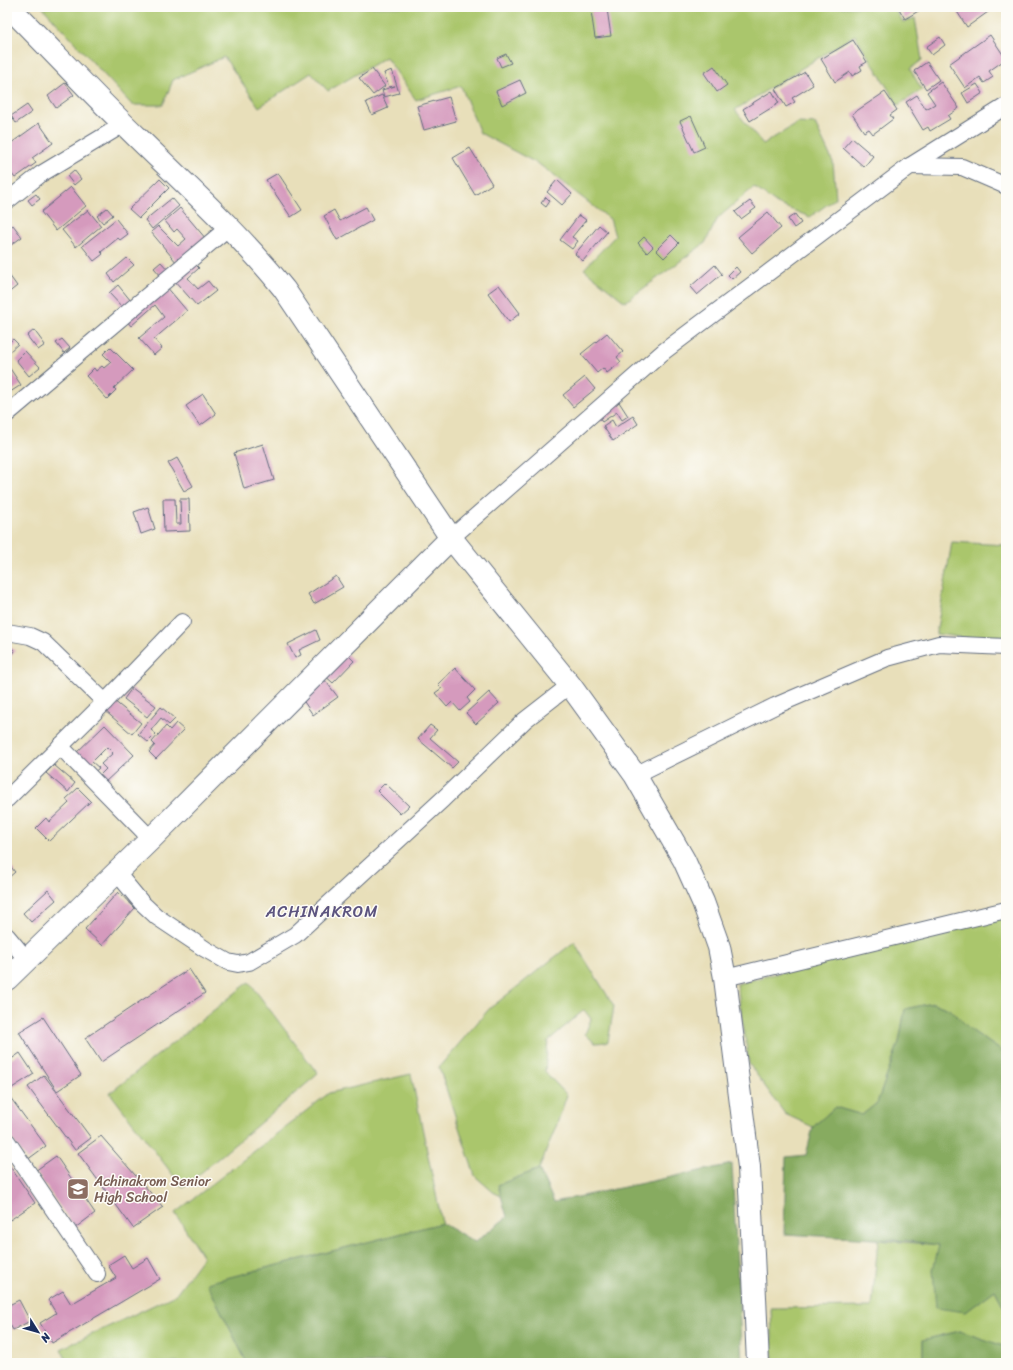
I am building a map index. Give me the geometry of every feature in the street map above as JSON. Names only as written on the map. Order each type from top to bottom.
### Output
[{"type":"street","points":[[9,7],[262,261],[284,289],[451,538],[570,685],[635,775],[684,860],[704,902],[719,947],[725,978],[749,1167],[758,1363]]},
{"type":"street","points":[[7,979],[117,873],[451,538],[663,352],[910,166],[1006,106]]},
{"type":"street","points":[[7,202],[47,170],[124,124]]},
{"type":"street","points":[[910,166],[962,167],[1006,186]]},
{"type":"street","points":[[7,414],[229,227]]},
{"type":"street","points":[[7,799],[105,702],[182,622]]},
{"type":"street","points":[[7,632],[30,636],[43,642],[105,702]]},
{"type":"street","points":[[635,775],[775,706],[886,658],[939,644],[1006,647]]},
{"type":"street","points":[[117,873],[141,902],[157,916],[205,949],[228,962],[238,964],[250,962],[296,935],[444,799],[525,720],[570,685]]},
{"type":"street","points":[[60,746],[151,838]]},
{"type":"street","points":[[725,978],[1006,910]]},
{"type":"street","points":[[7,936],[27,960]]},
{"type":"street","points":[[7,1141],[97,1274]]},
{"type":"green space","points":[[42,7],[893,7],[903,22],[915,18],[922,60],[910,69],[922,90],[898,105],[855,35],[735,110],[763,144],[798,123],[815,124],[833,162],[836,198],[810,217],[777,204],[754,187],[718,218],[705,243],[625,302],[584,269],[615,236],[610,219],[540,165],[480,133],[461,86],[416,100],[386,57],[328,91],[311,73],[259,107],[224,57],[173,80],[163,105],[132,105]]},
{"type":"green space","points":[[952,542],[1006,545],[1006,643],[936,634]]},
{"type":"green space","points":[[1006,917],[1006,1054],[971,1030],[951,1010],[933,1003],[905,1009],[899,1042],[877,1103],[862,1115],[835,1107],[813,1127],[785,1114],[749,1064],[737,984],[923,934]]},
{"type":"green space","points":[[574,942],[614,1006],[608,1042],[595,1043],[585,1034],[591,1019],[584,1010],[548,1041],[545,1072],[567,1095],[539,1169],[498,1185],[501,1196],[493,1192],[475,1176],[439,1067],[489,1009]]},
{"type":"green space","points":[[249,982],[318,1074],[183,1188],[110,1093]]},
{"type":"green space","points":[[933,1003],[951,1010],[971,1030],[1006,1054],[1006,1311],[995,1290],[966,1312],[936,1308],[933,1270],[939,1245],[909,1241],[784,1234],[786,1157],[806,1155],[813,1127],[835,1107],[862,1115],[877,1103],[899,1042],[905,1009]]},
{"type":"green space","points":[[411,1074],[442,1223],[207,1283],[247,1363],[68,1363],[61,1349],[175,1295],[203,1257],[175,1213],[329,1093]]},
{"type":"green space","points":[[732,1164],[742,1363],[247,1363],[207,1283],[442,1223],[475,1242],[507,1217],[498,1185],[539,1169],[554,1202]]},
{"type":"green space","points":[[878,1240],[940,1245],[933,1270],[966,1312],[995,1290],[1006,1311],[1006,1347],[960,1331],[923,1340],[923,1363],[773,1363],[771,1308],[872,1307]]},
{"type":"green space","points":[[960,1331],[1006,1347],[1006,1363],[923,1363],[923,1340]]},
{"type":"building","points":[[898,7],[925,7],[905,19]]},
{"type":"building","points":[[954,7],[995,7],[967,27]]},
{"type":"building","points":[[607,9],[611,36],[595,38],[591,11]]},
{"type":"building","points":[[990,35],[1006,59],[989,71],[993,77],[984,83],[980,77],[965,88],[949,64]]},
{"type":"building","points":[[940,37],[945,45],[932,55],[926,47]]},
{"type":"building","points":[[853,40],[867,62],[860,66],[862,70],[852,76],[850,72],[835,82],[821,59]]},
{"type":"building","points":[[506,54],[511,63],[501,67],[497,58]]},
{"type":"building","points":[[927,62],[939,80],[926,89],[914,71]]},
{"type":"building","points":[[714,66],[727,85],[717,92],[704,73]]},
{"type":"building","points":[[372,69],[385,86],[373,95],[359,78]]},
{"type":"building","points":[[392,70],[399,93],[384,97],[382,90],[395,86],[389,87],[384,73]]},
{"type":"building","points":[[805,72],[813,85],[792,98],[795,102],[786,107],[775,89]]},
{"type":"building","points":[[520,80],[526,93],[502,105],[496,91]]},
{"type":"building","points":[[941,82],[959,108],[948,116],[950,119],[930,131],[928,127],[923,130],[906,102],[917,95],[926,109],[935,104],[927,92]]},
{"type":"building","points":[[65,83],[74,95],[56,108],[48,96]]},
{"type":"building","points":[[977,84],[983,93],[968,103],[962,93]]},
{"type":"building","points":[[772,91],[779,103],[750,121],[743,109]]},
{"type":"building","points":[[885,92],[897,110],[890,115],[893,119],[873,134],[869,129],[864,132],[852,114]]},
{"type":"building","points":[[382,95],[388,108],[372,115],[366,102]]},
{"type":"building","points":[[449,97],[456,121],[424,130],[417,106]]},
{"type":"building","points":[[27,105],[32,112],[16,123],[11,116]]},
{"type":"building","points":[[691,116],[705,147],[694,152],[680,121]]},
{"type":"building","points":[[39,123],[53,143],[32,158],[36,163],[15,178],[7,168],[7,146]]},
{"type":"building","points":[[852,138],[873,156],[864,167],[843,148]]},
{"type":"building","points":[[470,148],[492,184],[475,195],[453,158]]},
{"type":"building","points":[[74,170],[81,179],[74,185],[67,176]]},
{"type":"building","points":[[278,173],[302,210],[291,217],[266,180]]},
{"type":"building","points":[[160,179],[169,188],[139,218],[129,209]]},
{"type":"building","points":[[557,180],[572,194],[562,205],[547,192]]},
{"type":"building","points":[[71,187],[86,206],[56,231],[41,212]]},
{"type":"building","points":[[36,194],[40,199],[32,205],[28,200]]},
{"type":"building","points":[[546,197],[550,201],[546,207],[541,203]]},
{"type":"building","points":[[172,198],[179,206],[152,229],[145,220]]},
{"type":"building","points":[[750,201],[756,208],[741,219],[735,212]]},
{"type":"building","points":[[366,207],[373,220],[337,240],[324,216],[334,210],[340,221]]},
{"type":"building","points":[[107,208],[113,215],[103,223],[97,216]]},
{"type":"building","points":[[180,208],[206,239],[177,263],[151,232],[158,226],[178,246],[186,239],[177,229],[174,232],[165,221]]},
{"type":"building","points":[[88,210],[101,226],[76,247],[62,230]]},
{"type":"building","points":[[768,212],[781,228],[752,253],[738,237]]},
{"type":"building","points":[[795,214],[801,223],[794,228],[788,219]]},
{"type":"building","points":[[579,215],[586,220],[572,237],[578,241],[572,249],[560,240]]},
{"type":"building","points":[[116,219],[128,234],[120,240],[118,238],[101,252],[103,254],[94,261],[82,246]]},
{"type":"building","points":[[13,225],[22,237],[7,248],[7,230]]},
{"type":"building","points":[[599,225],[607,232],[583,261],[575,254]]},
{"type":"building","points":[[671,235],[679,243],[664,258],[656,250]]},
{"type":"building","points":[[644,237],[653,247],[647,253],[638,243]]},
{"type":"building","points":[[127,258],[134,265],[114,282],[108,274]]},
{"type":"building","points":[[161,262],[169,271],[162,277],[154,268]]},
{"type":"building","points":[[193,262],[199,268],[188,278],[198,289],[208,281],[216,291],[197,306],[173,279]]},
{"type":"building","points":[[715,265],[722,274],[697,295],[690,287]]},
{"type":"building","points":[[736,267],[740,272],[732,279],[728,275]]},
{"type":"building","points":[[9,275],[17,286],[7,294],[7,277]]},
{"type":"building","points":[[118,285],[131,301],[123,308],[109,293]]},
{"type":"building","points":[[499,285],[520,313],[509,322],[488,293]]},
{"type":"building","points":[[166,286],[187,311],[154,339],[162,348],[154,355],[139,338],[164,317],[155,305],[131,326],[126,320]]},
{"type":"building","points":[[34,330],[45,345],[38,350],[27,336]]},
{"type":"building","points":[[607,333],[623,352],[617,357],[621,362],[607,373],[603,368],[597,373],[581,354]]},
{"type":"building","points":[[13,339],[18,344],[10,351],[7,344]]},
{"type":"building","points":[[62,339],[70,348],[64,353],[56,343]]},
{"type":"building","points":[[110,347],[133,370],[114,388],[116,390],[107,399],[86,376],[94,368],[96,371],[102,366],[104,368],[111,362],[103,354]]},
{"type":"building","points":[[25,351],[40,367],[29,376],[16,360]]},
{"type":"building","points":[[7,364],[21,385],[7,394]]},
{"type":"building","points":[[585,377],[595,389],[573,407],[563,395]]},
{"type":"building","points":[[203,394],[216,414],[200,426],[186,406]]},
{"type":"building","points":[[619,402],[628,416],[622,420],[617,412],[602,422],[597,415]]},
{"type":"building","points":[[633,416],[638,424],[613,441],[603,426],[612,420],[616,427]]},
{"type":"building","points":[[263,444],[274,480],[244,489],[234,453]]},
{"type":"building","points":[[177,458],[193,486],[184,491],[168,463]]},
{"type":"building","points":[[163,499],[175,499],[176,524],[181,524],[180,499],[189,499],[190,531],[164,532]]},
{"type":"building","points":[[148,507],[155,529],[141,534],[134,512]]},
{"type":"building","points":[[336,576],[343,587],[314,604],[308,594]]},
{"type":"building","points":[[316,630],[320,640],[299,650],[301,655],[295,658],[288,644]]},
{"type":"building","points":[[7,644],[15,651],[7,661]]},
{"type":"building","points":[[345,652],[354,661],[333,683],[323,674]]},
{"type":"building","points":[[455,668],[475,690],[467,698],[470,702],[460,711],[452,702],[447,707],[435,693],[442,688],[438,684]]},
{"type":"building","points":[[324,679],[338,697],[313,715],[300,696]]},
{"type":"building","points":[[132,688],[156,706],[147,717],[124,699]]},
{"type":"building","points":[[489,692],[499,703],[476,724],[466,713]]},
{"type":"building","points":[[113,700],[141,723],[132,734],[104,710]]},
{"type":"building","points":[[161,707],[175,719],[169,725],[161,718],[151,730],[156,734],[148,742],[138,734]]},
{"type":"building","points":[[176,723],[184,730],[156,759],[149,752],[155,745],[152,742],[166,726],[170,730]]},
{"type":"building","points":[[105,725],[134,755],[104,783],[98,777],[106,769],[101,764],[113,753],[107,747],[92,762],[99,768],[92,774],[74,755]]},
{"type":"building","points":[[430,725],[437,730],[430,738],[458,762],[452,768],[418,739]]},
{"type":"building","points":[[54,765],[75,783],[68,792],[46,773]]},
{"type":"building","points":[[385,783],[409,806],[400,814],[377,791]]},
{"type":"building","points":[[78,788],[91,801],[49,841],[36,828],[46,818],[49,822],[69,803],[66,799]]},
{"type":"building","points":[[7,862],[15,872],[7,879]]},
{"type":"building","points":[[48,890],[56,900],[31,922],[23,913]]},
{"type":"building","points":[[118,892],[135,908],[102,945],[85,929]]},
{"type":"building","points":[[189,969],[205,993],[101,1062],[85,1038]]},
{"type":"building","points":[[43,1017],[81,1075],[57,1091],[19,1032]]},
{"type":"building","points":[[20,1053],[34,1074],[12,1088],[7,1080],[7,1062]]},
{"type":"building","points":[[44,1075],[91,1138],[75,1150],[28,1087]]},
{"type":"building","points":[[7,1093],[46,1146],[27,1160],[7,1132]]},
{"type":"building","points":[[101,1136],[163,1207],[133,1228],[78,1153]]},
{"type":"building","points":[[56,1156],[95,1213],[75,1228],[35,1171]]},
{"type":"building","points":[[7,1162],[35,1203],[10,1220],[7,1215]]},
{"type":"building","points":[[124,1255],[132,1268],[148,1258],[160,1279],[52,1343],[40,1323],[56,1313],[48,1300],[63,1291],[71,1304],[116,1278],[108,1265]]},
{"type":"building","points":[[19,1300],[30,1321],[13,1330],[7,1319],[7,1306]]},
{"type":"place","name":"Achinakrom Senior High School","points":[[78,1189]]},
{"type":"district","name":"ACHINAKROM","points":[[322,911]]}]
